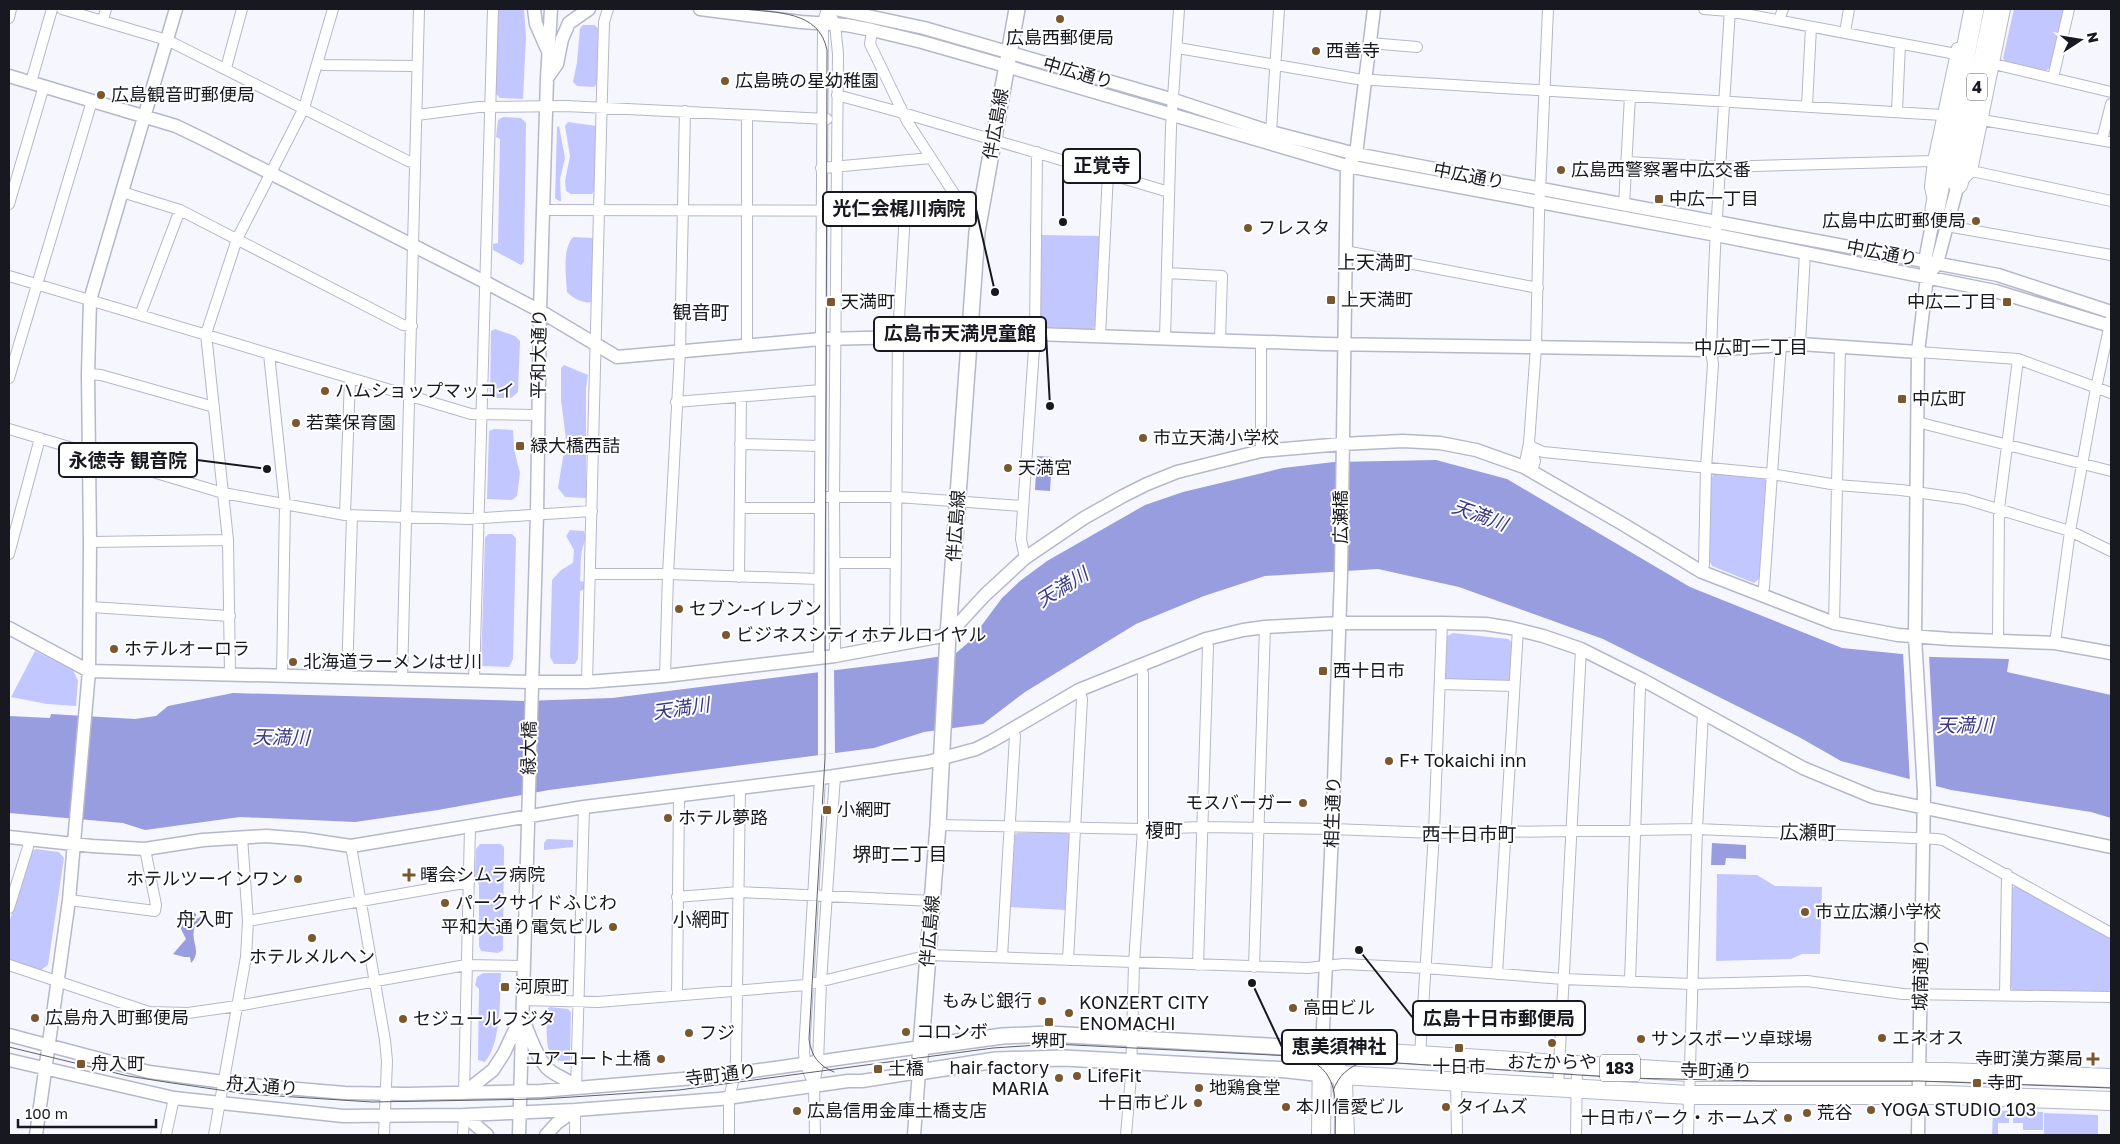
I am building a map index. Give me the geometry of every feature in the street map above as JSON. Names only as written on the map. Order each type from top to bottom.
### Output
[{"type":"highway","name":"4","points":[[1958,184],[1952,165],[1974,9]]},
{"type":"highway","name":"4","points":[[1935,209],[1952,165],[1994,9]]},
{"type":"highway","name":"寺町通り","points":[[1322,1049],[1689,1072],[1919,1072],[2111,1078]]},
{"type":"highway","name":"相生通り","points":[[1321,1135],[1322,1049]]},
{"type":"highway","points":[[1322,1049],[1334,1063],[1343,1083],[1344,1135]]},
{"type":"highway","name":"寺町通り","points":[[1341,1076],[1689,1095],[1918,1094],[2111,1101]]},
{"type":"main road","name":"伴広島線","points":[[919,1072],[943,758],[948,635],[969,334],[973,212],[994,139],[1017,9]]},
{"type":"main road","points":[[921,1047],[1021,1035],[1068,1034],[1322,1049]]},
{"type":"main road","points":[[919,1072],[996,1060],[1030,1058],[1131,1061],[1341,1076]]},
{"type":"street","points":[[9,18],[11,9]]},
{"type":"street","points":[[31,82],[52,9]]},
{"type":"street","points":[[62,9],[167,40],[415,162]]},
{"type":"street","points":[[103,20],[106,9]]},
{"type":"street","points":[[36,1135],[69,900],[90,671],[88,374],[90,300],[176,9]]},
{"type":"street","points":[[226,68],[242,9]]},
{"type":"street","points":[[230,674],[228,540],[206,334],[237,239],[304,108],[333,9]]},
{"type":"street","points":[[402,678],[419,9]]},
{"type":"street","points":[[474,680],[491,106],[492,9]]},
{"type":"street","points":[[534,9],[536,24],[548,52]]},
{"type":"street","name":"平和大通り","points":[[530,699],[546,78],[551,9]]},
{"type":"street","points":[[546,78],[556,64],[562,39],[570,23],[589,9]]},
{"type":"street","points":[[587,682],[600,210],[601,106],[604,22],[608,9]]},
{"type":"street","points":[[700,9],[801,22],[829,23],[872,30],[1008,59],[1172,115],[1347,166],[1540,195],[1620,218],[1716,229],[1805,253],[1995,291],[2110,323],[2070,531],[2055,643]]},
{"type":"street","points":[[819,658],[821,119],[829,23],[828,9]]},
{"type":"street","name":"中広通り","points":[[835,9],[924,28],[1008,59],[1174,100],[1271,132],[1356,154],[1540,195],[1624,204],[1716,229],[1931,262],[1998,276],[2111,312]]},
{"type":"street","points":[[1165,338],[1172,115],[1178,48],[1179,9]]},
{"type":"street","points":[[1271,132],[1279,9]]},
{"type":"street","points":[[1347,166],[1356,154],[1374,9]]},
{"type":"street","points":[[1530,466],[1529,443],[1536,347],[1548,9]]},
{"type":"street","points":[[1704,9],[1729,10],[1956,54]]},
{"type":"street","points":[[1779,20],[1783,9]]},
{"type":"street","points":[[1845,32],[1849,9]]},
{"type":"street","points":[[1952,165],[1942,115],[1964,9]]},
{"type":"street","points":[[1952,165],[1982,120],[2005,9]]},
{"type":"street","points":[[2053,78],[2069,9]]},
{"type":"street","points":[[1702,572],[1704,564],[1706,468],[1713,364],[1711,350],[1716,229],[1729,10]]},
{"type":"street","points":[[829,23],[838,54],[834,497],[835,656]]},
{"type":"street","points":[[1807,106],[1811,27]]},
{"type":"street","points":[[872,30],[870,44],[903,113],[931,158],[973,212]]},
{"type":"street","points":[[1370,43],[1417,47]]},
{"type":"street","points":[[1897,111],[1900,44]]},
{"type":"street","points":[[1178,48],[1366,80],[1942,115]]},
{"type":"street","points":[[318,63],[324,65],[418,66]]},
{"type":"street","points":[[1994,64],[2111,92]]},
{"type":"street","points":[[9,76],[176,126],[271,172],[485,282],[540,311],[617,357],[836,338],[969,334],[1035,334],[1345,344],[1711,350],[1800,344],[2018,359],[2111,393]]},
{"type":"street","points":[[9,204],[44,86]]},
{"type":"street","points":[[837,95],[994,139],[1169,192]]},
{"type":"street","points":[[1624,204],[1630,96]]},
{"type":"street","points":[[9,378],[92,101]]},
{"type":"street","points":[[1982,120],[2107,141],[2111,104]]},
{"type":"street","points":[[417,115],[491,106],[601,106],[837,120]]},
{"type":"street","points":[[665,676],[668,574],[680,351],[685,111]]},
{"type":"street","points":[[746,345],[748,115]]},
{"type":"street","points":[[1025,558],[1021,539],[1035,334],[1038,152]]},
{"type":"street","points":[[821,168],[931,158]]},
{"type":"street","points":[[1627,162],[1720,167],[1952,165],[2111,201]]},
{"type":"street","name":"広瀬橋","points":[[1341,574],[1347,166]]},
{"type":"street","points":[[1100,336],[1108,173]]},
{"type":"street","points":[[1931,262],[1947,226],[1958,184]]},
{"type":"street","points":[[122,192],[180,210],[403,325],[412,326]]},
{"type":"street","points":[[1931,262],[1935,209]]},
{"type":"street","points":[[140,315],[180,210]]},
{"type":"street","points":[[543,210],[973,212]]},
{"type":"street","points":[[895,646],[898,337],[905,212]]},
{"type":"street","points":[[1947,226],[2111,255]]},
{"type":"street","points":[[1345,251],[1538,288]]},
{"type":"street","points":[[1800,344],[1805,253]]},
{"type":"street","name":"城南通り","points":[[1918,1135],[1923,785],[1915,636],[1918,352],[1926,277],[1931,262]]},
{"type":"street","points":[[1167,273],[1222,276],[1220,340]]},
{"type":"street","points":[[9,276],[472,414],[538,415]]},
{"type":"street","points":[[1261,341],[1261,451]]},
{"type":"street","points":[[1760,594],[1764,588],[1781,345]]},
{"type":"street","points":[[1834,623],[1840,347]]},
{"type":"street","points":[[269,354],[285,505],[282,675]]},
{"type":"street","points":[[1998,641],[1999,508],[2018,359]]},
{"type":"street","points":[[88,374],[101,375],[214,407]]},
{"type":"street","points":[[346,677],[350,379]]},
{"type":"street","points":[[676,402],[820,390]]},
{"type":"street","points":[[739,577],[741,397]]},
{"type":"street","points":[[1917,422],[2111,472]]},
{"type":"street","points":[[9,429],[223,493],[348,516],[479,518],[592,511]]},
{"type":"street","points":[[9,554],[40,438]]},
{"type":"street","points":[[9,628],[90,671],[587,682],[665,676],[835,656],[948,635],[985,595],[1025,558],[1084,518],[1146,484],[1177,472],[1261,451],[1403,441],[1440,443],[1530,466],[1702,572],[1834,623],[1915,636],[2055,643],[2111,653]]},
{"type":"street","points":[[1529,443],[1532,448],[1543,452],[1772,474],[1837,485],[1916,492],[1965,499],[2070,531],[2111,551]]},
{"type":"street","points":[[740,444],[820,446]]},
{"type":"street","points":[[1530,466],[1543,452]]},
{"type":"street","points":[[820,497],[897,497],[1023,506]]},
{"type":"street","points":[[740,508],[820,508]]},
{"type":"street","points":[[90,542],[228,540]]},
{"type":"street","points":[[835,563],[896,563]]},
{"type":"street","points":[[591,574],[668,574],[819,579]]},
{"type":"street","name":"相生通り","points":[[1322,1049],[1333,829],[1341,574]]},
{"type":"street","points":[[91,607],[230,616]]},
{"type":"street","points":[[9,837],[145,849],[204,840],[266,836],[351,846],[584,807],[836,776],[928,762],[976,749],[1080,690],[1206,639],[1265,627],[1339,623],[1442,623],[1486,624],[1518,629],[1581,649],[1643,680],[1822,778],[1873,797],[2111,847]]},
{"type":"street","points":[[1420,1056],[1434,833],[1442,623]]},
{"type":"street","points":[[1254,966],[1260,828],[1265,627]]},
{"type":"street","points":[[1497,974],[1518,629]]},
{"type":"street","points":[[1198,965],[1208,647],[1206,639]]},
{"type":"street","points":[[1558,1088],[1581,649]]},
{"type":"street","points":[[1126,1135],[1131,1061],[1134,963],[1143,829],[1143,674],[1140,665]]},
{"type":"street","points":[[1630,982],[1640,688],[1643,680]]},
{"type":"street","points":[[1440,684],[1514,686]]},
{"type":"street","points":[[1068,960],[1082,698],[1080,690]]},
{"type":"street","name":"緑大橋","points":[[528,817],[530,699]]},
{"type":"street","points":[[1688,1135],[1697,829],[1703,713]]},
{"type":"street","points":[[1002,957],[1015,736],[1012,729]]},
{"type":"street","points":[[815,1135],[814,1086],[811,1062],[821,982],[836,776]]},
{"type":"street","points":[[811,1062],[804,1052],[806,985],[820,778]]},
{"type":"street","points":[[729,1135],[729,1098],[735,1074],[738,990],[740,788]]},
{"type":"street","points":[[677,994],[679,796]]},
{"type":"street","points":[[576,1088],[584,807]]},
{"type":"street","points":[[519,1135],[528,817]]},
{"type":"street","points":[[938,825],[1143,829],[1203,827],[1333,829],[1434,833],[1697,829],[1943,840],[2111,933]]},
{"type":"street","points":[[464,1093],[470,827]]},
{"type":"street","points":[[214,1135],[246,957],[248,921],[242,837]]},
{"type":"street","points":[[9,908],[28,847],[28,839]]},
{"type":"street","points":[[351,846],[376,982],[386,1054],[387,1093],[384,1135]]},
{"type":"street","points":[[69,900],[156,911],[145,849]]},
{"type":"street","points":[[2005,995],[2007,874]]},
{"type":"street","points":[[248,921],[469,882]]},
{"type":"street","points":[[677,897],[739,892],[933,901]]},
{"type":"street","points":[[522,1000],[598,1002],[677,994],[806,985],[929,955],[1308,968],[1344,964],[1630,982],[1692,984],[1807,981],[1921,995],[2111,997]]},
{"type":"street","points":[[9,965],[148,1012],[188,1013],[466,965],[523,966]]},
{"type":"street","points":[[522,1017],[542,1062],[551,1072],[571,1082],[576,1088]]},
{"type":"street","points":[[464,1093],[493,1070],[522,1017]]},
{"type":"street","name":"舟入通り","points":[[9,1035],[149,1072],[224,1083],[345,1093],[520,1092]]},
{"type":"street","name":"寺町通り","points":[[520,1092],[735,1074],[921,1047]]},
{"type":"street","name":"舟入通り","points":[[9,1060],[174,1098],[219,1104],[343,1116],[520,1114]]},
{"type":"street","points":[[1576,1135],[1577,1065]]},
{"type":"street","points":[[914,1135],[919,1072]]},
{"type":"street","name":"寺町通り","points":[[520,1114],[729,1098],[919,1072]]},
{"type":"street","points":[[1456,1081],[1457,1135]]},
{"type":"street","points":[[166,1135],[174,1098]]},
{"type":"street","points":[[546,1135],[557,1123],[575,1110]]},
{"type":"street","points":[[575,1110],[575,1135]]},
{"type":"street","points":[[463,1135],[464,1115]]},
{"type":"street","points":[[464,1115],[487,1135]]},
{"type":"shaded area","points":[[498,9],[524,9],[526,37],[523,99],[500,98],[496,94]]},
{"type":"shaded area","points":[[2014,9],[2064,9],[2051,67],[2044,72],[2005,62],[2003,58]]},
{"type":"shaded area","points":[[583,25],[595,25],[598,29],[597,84],[594,87],[577,86],[573,82],[580,28]]},
{"type":"shaded area","points":[[503,117],[521,118],[526,123],[524,262],[521,265],[493,250],[493,244],[498,243],[500,139],[496,137],[498,120]]},
{"type":"shaded area","points":[[568,122],[596,126],[594,191],[592,194],[571,194],[566,191],[565,181],[570,156],[565,126]]},
{"type":"shaded area","points":[[559,126],[565,158],[560,179],[561,201],[555,198],[557,127]]},
{"type":"shaded area","points":[[1040,235],[1100,236],[1096,326],[1092,329],[1045,327],[1040,323]]},
{"type":"shaded area","points":[[573,237],[593,238],[592,302],[578,300],[567,292],[566,256]]},
{"type":"shaded area","points":[[495,329],[515,336],[520,341],[518,392],[511,398],[494,398],[490,395],[491,331]]},
{"type":"shaded area","points":[[564,365],[588,375],[586,388],[586,498],[565,497],[558,488],[566,439],[561,400],[561,368]]},
{"type":"shaded area","points":[[494,429],[513,430],[514,449],[520,473],[517,496],[512,500],[487,499],[489,431]]},
{"type":"shaded area","points":[[1715,474],[1764,478],[1766,481],[1759,579],[1754,583],[1712,566],[1708,558],[1710,478]]},
{"type":"shaded area","points":[[570,530],[584,531],[585,537],[581,555],[580,581],[585,582],[585,589],[580,591],[578,659],[575,664],[554,664],[550,657],[552,580],[561,570],[573,563],[574,550],[566,536]]},
{"type":"shaded area","points":[[489,534],[512,534],[516,538],[513,659],[509,667],[481,666],[485,537]]},
{"type":"shaded area","points":[[1453,633],[1508,639],[1512,642],[1511,680],[1508,683],[1449,681],[1445,677],[1447,636]]},
{"type":"shaded area","points":[[35,651],[73,670],[78,681],[76,706],[47,704],[11,697]]},
{"type":"shaded area","points":[[1017,833],[1068,833],[1071,837],[1067,910],[1008,907],[1013,837]]},
{"type":"shaded area","points":[[547,839],[573,840],[573,847],[544,850],[544,843]]},
{"type":"shaded area","points":[[480,844],[501,844],[504,847],[503,950],[498,953],[481,951],[479,946],[479,885],[475,875],[476,849]]},
{"type":"shaded area","points":[[36,849],[59,852],[64,858],[48,965],[41,970],[9,960],[9,923],[31,851]]},
{"type":"shaded area","points":[[1717,874],[1757,875],[1775,886],[1822,887],[1820,954],[1802,954],[1791,959],[1716,961]]},
{"type":"shaded area","points":[[2015,886],[2111,939],[2111,989],[2106,993],[2014,991],[2009,986],[2009,890]]},
{"type":"shaded area","points":[[483,973],[501,973],[497,1032],[490,1054],[485,1062],[478,1060],[479,989],[475,985],[477,977]]},
{"type":"shaded area","points":[[550,1007],[568,1009],[571,1012],[570,1061],[554,1059],[549,1050],[547,1043],[547,1009]]},
{"type":"shaded area","points":[[1993,1110],[2009,1111],[2009,1123],[1998,1123],[1998,1135],[1992,1135]]},
{"type":"shaded area","points":[[2013,1111],[2043,1112],[2043,1130],[2023,1130],[2023,1123],[2013,1123]]},
{"type":"shaded area","points":[[2044,1113],[2098,1115],[2098,1135],[2044,1135]]},
{"type":"water","points":[[1037,456],[1052,457],[1050,491],[1035,490]]},
{"type":"water","name":"天満川","points":[[1436,460],[1507,479],[1690,587],[1842,648],[1932,657],[2009,659],[2007,672],[2111,695],[2111,818],[2091,812],[1951,790],[1841,761],[1799,737],[1603,639],[1459,587],[1378,569],[1265,576],[1204,596],[1136,624],[1025,692],[983,724],[924,732],[874,748],[549,790],[438,810],[355,822],[240,817],[145,830],[123,823],[9,813],[9,716],[50,718],[51,714],[135,719],[156,716],[168,706],[233,693],[524,701],[612,698],[955,654],[970,641],[1002,598],[1020,581],[1047,561],[1145,505],[1183,492],[1283,468],[1334,462]]},
{"type":"water","points":[[1712,843],[1746,845],[1746,859],[1726,858],[1725,865],[1711,865]]},
{"type":"water","points":[[192,911],[196,914],[196,919],[203,916],[196,924],[194,930],[196,955],[191,963],[190,957],[173,954],[186,939],[181,929],[180,913]]},
{"type":"pier","points":[[1903,652],[1929,655],[1936,786],[1910,783]]},
{"type":"pier","points":[[834,669],[835,753],[818,755],[818,670]]},
{"type":"tram line","points":[[743,9],[782,13],[806,21],[815,27],[822,37],[827,50],[825,758],[809,1039],[817,1060],[824,1067],[834,1072]]},
{"type":"tram line","points":[[9,1047],[128,1076],[172,1083],[247,1094],[372,1102],[541,1099],[679,1090],[993,1048],[1054,1044],[1292,1056],[1625,1078],[1762,1081],[1919,1081],[2111,1088]]},
{"type":"tram line","points":[[1307,1059],[1318,1065],[1331,1081],[1335,1101],[1335,1135]]},
{"type":"tram line","points":[[1333,1091],[1345,1072],[1364,1062]]},
{"type":"place","name":"広島西郵便局","points":[[1060,19]]},
{"type":"place","name":"西善寺","points":[[1316,51]]},
{"type":"place","name":"広島暁の星幼稚園","points":[[725,81]]},
{"type":"place","name":"広島観音町郵便局","points":[[101,95]]},
{"type":"place","name":"広島西警察署中広交番","points":[[1561,170]]},
{"type":"place","name":"中広一丁目","points":[[1659,199]]},
{"type":"place","name":"広島中広町郵便局","points":[[1976,221]]},
{"type":"place","name":"正覚寺","points":[[1063,222]]},
{"type":"place","name":"フレスタ","points":[[1248,228]]},
{"type":"place","name":"光仁会梶川病院","points":[[995,292]]},
{"type":"place","name":"上天満町","points":[[1331,300]]},
{"type":"place","name":"天満町","points":[[831,302]]},
{"type":"place","name":"中広二丁目","points":[[2007,302]]},
{"type":"place","name":"ハムショップマッコイ","points":[[325,391]]},
{"type":"place","name":"中広町","points":[[1902,399]]},
{"type":"place","name":"広島市天満児童館","points":[[1050,406]]},
{"type":"place","name":"若葉保育園","points":[[296,423]]},
{"type":"place","name":"市立天満小学校","points":[[1143,438]]},
{"type":"place","name":"緑大橋西詰","points":[[520,446]]},
{"type":"place","name":"天満宮","points":[[1008,468]]},
{"type":"place","name":"永徳寺 観音院","points":[[267,469]]},
{"type":"place","name":"セブン-イレブン","points":[[679,609]]},
{"type":"place","name":"ビジネスシティホテルロイヤル","points":[[726,635]]},
{"type":"place","name":"ホテルオーロラ","points":[[114,649]]},
{"type":"place","name":"北海道ラーメンはせ川","points":[[293,662]]},
{"type":"place","name":"西十日市","points":[[1323,671]]},
{"type":"place","name":"F+ Tokaichi inn","points":[[1389,761]]},
{"type":"place","name":"モスバーガー","points":[[1303,803]]},
{"type":"place","name":"小網町","points":[[827,810]]},
{"type":"place","name":"ホテル夢路","points":[[668,818]]},
{"type":"place","name":"曙会シムラ病院","points":[[409,875]]},
{"type":"place","name":"ホテルツーインワン","points":[[298,879]]},
{"type":"place","name":"パークサイドふじわ","points":[[445,903]]},
{"type":"place","name":"市立広瀬小学校","points":[[1805,912]]},
{"type":"place","name":"平和大通り電気ビル","points":[[613,927]]},
{"type":"place","name":"ホテルメルヘン","points":[[312,938]]},
{"type":"place","name":"広島十日市郵便局","points":[[1359,950]]},
{"type":"place","name":"恵美須神社","points":[[1252,983]]},
{"type":"place","name":"河原町","points":[[505,987]]},
{"type":"place","name":"もみじ銀行","points":[[1042,1001]]},
{"type":"place","name":"高田ビル","points":[[1293,1008]]},
{"type":"place","name":"KONZERT CITY ENOMACHI","points":[[1069,1013]]},
{"type":"place","name":"広島舟入町郵便局","points":[[35,1018]]},
{"type":"place","name":"セジュールフジタ","points":[[403,1019]]},
{"type":"place","name":"堺町","points":[[1049,1022]]},
{"type":"place","name":"コロンボ","points":[[906,1032]]},
{"type":"place","name":"フジ","points":[[689,1033]]},
{"type":"place","name":"エネオス","points":[[1882,1038]]},
{"type":"place","name":"サンスポーツ卓球場","points":[[1641,1039]]},
{"type":"place","name":"おたからや","points":[[1552,1043]]},
{"type":"place","name":"十日市","points":[[1459,1048]]},
{"type":"place","name":"ユアコート土橋","points":[[661,1059]]},
{"type":"place","name":"寺町漢方薬局","points":[[2093,1059]]},
{"type":"place","name":"舟入町","points":[[81,1064]]},
{"type":"place","name":"土橋","points":[[878,1069]]},
{"type":"place","name":"LifeFit","points":[[1077,1076]]},
{"type":"place","name":"hair factory MARIA","points":[[1059,1078]]},
{"type":"place","name":"寺町","points":[[1977,1083]]},
{"type":"place","name":"地鶏食堂","points":[[1199,1088]]},
{"type":"place","name":"十日市ビル","points":[[1198,1103]]},
{"type":"place","name":"本川信愛ビル","points":[[1286,1107]]},
{"type":"place","name":"タイムズ","points":[[1446,1107]]},
{"type":"place","name":"YOGA STUDIO 103","points":[[1871,1110]]},
{"type":"place","name":"広島信用金庫土橋支店","points":[[797,1111]]},
{"type":"place","name":"荒谷","points":[[1807,1113]]},
{"type":"place","name":"十日市パーク・ホームズ","points":[[1788,1118]]},
{"type":"district","name":"上天満町","points":[[1375,262]]},
{"type":"district","name":"観音町","points":[[701,312]]},
{"type":"district","name":"中広町一丁目","points":[[1751,347]]},
{"type":"district","name":"榎町","points":[[1164,830]]},
{"type":"district","name":"広瀬町","points":[[1808,832]]},
{"type":"district","name":"西十日市町","points":[[1469,834]]},
{"type":"district","name":"堺町二丁目","points":[[900,854]]},
{"type":"district","name":"舟入町","points":[[205,919]]},
{"type":"district","name":"小網町","points":[[701,919]]}]
